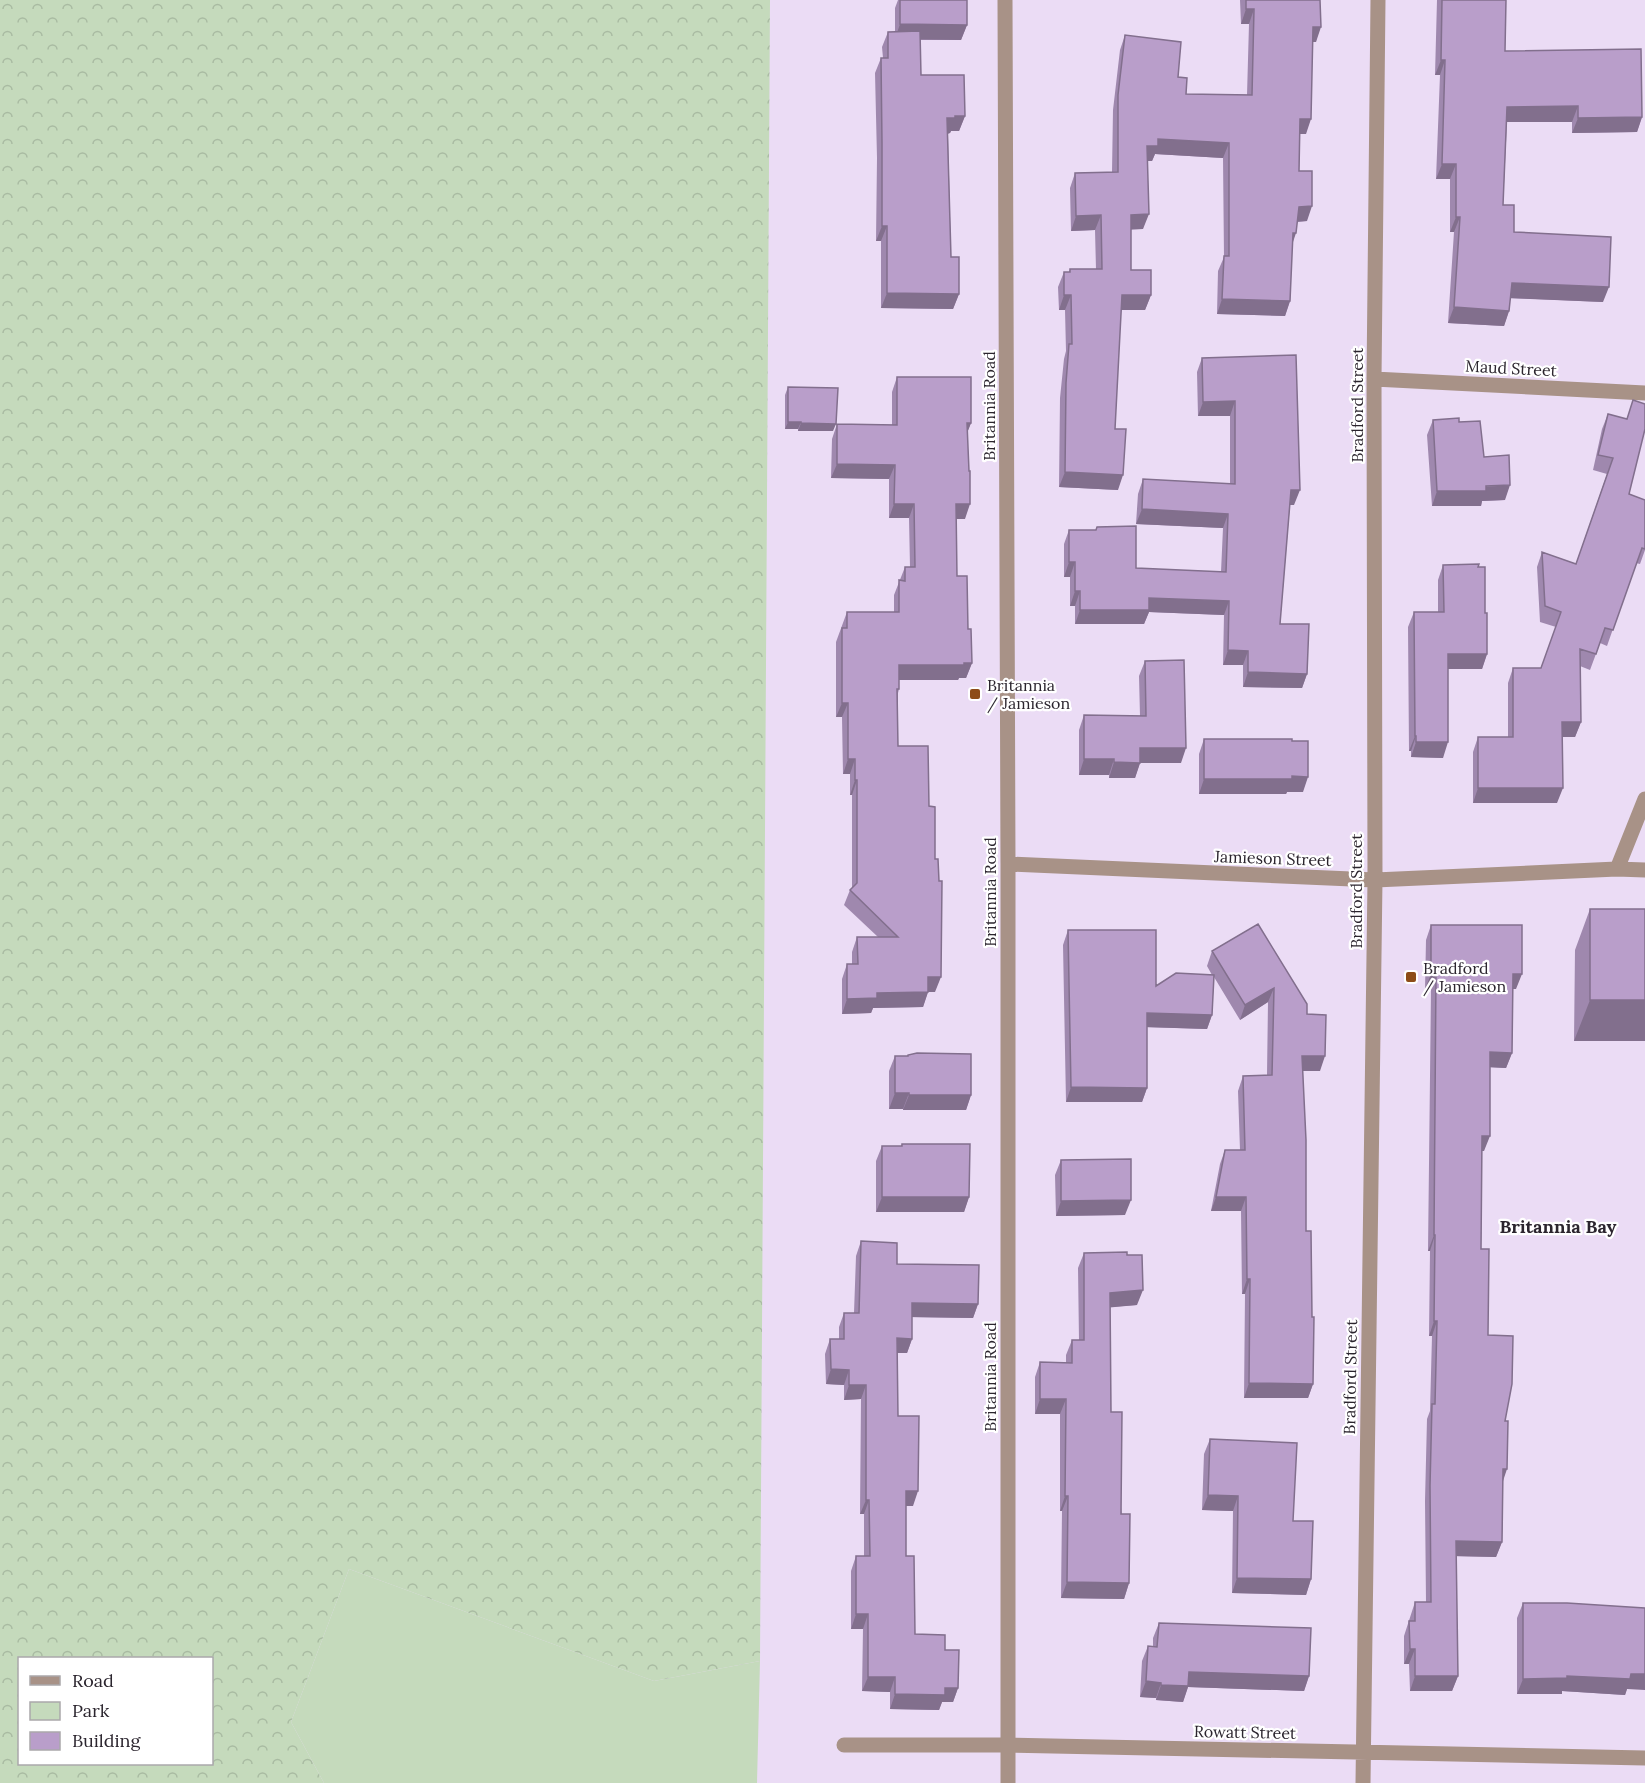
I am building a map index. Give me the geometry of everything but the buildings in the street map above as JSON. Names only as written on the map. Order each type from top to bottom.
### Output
[{"type":"street","name":"Britannia Road","points":[[1005,0],[1008,1783]]},
{"type":"street","name":"Bradford Street","points":[[1363,1783],[1375,880],[1374,379],[1378,0]]},
{"type":"street","name":"Maud Street","points":[[1374,379],[1645,393]]},
{"type":"street","points":[[1617,869],[1645,799]]},
{"type":"street","name":"Jamieson Street","points":[[1008,864],[1375,880],[1617,869],[1645,870]]},
{"type":"street","name":"Rowatt Street","points":[[844,1745],[1008,1745],[1645,1758]]},
{"type":"green space","points":[[0,0],[770,0],[760,1661],[654,1681],[349,1569],[291,1722],[324,1783],[0,1783]]},
{"type":"green space","points":[[349,1569],[654,1681],[760,1661],[757,1783],[324,1783],[291,1722]]},
{"type":"place","name":"Britannia / Jamieson","points":[[975,694]]},
{"type":"place","name":"Bradford / Jamieson","points":[[1411,977]]},
{"type":"district","name":"Britannia Bay","points":[[1558,1226]]}]
